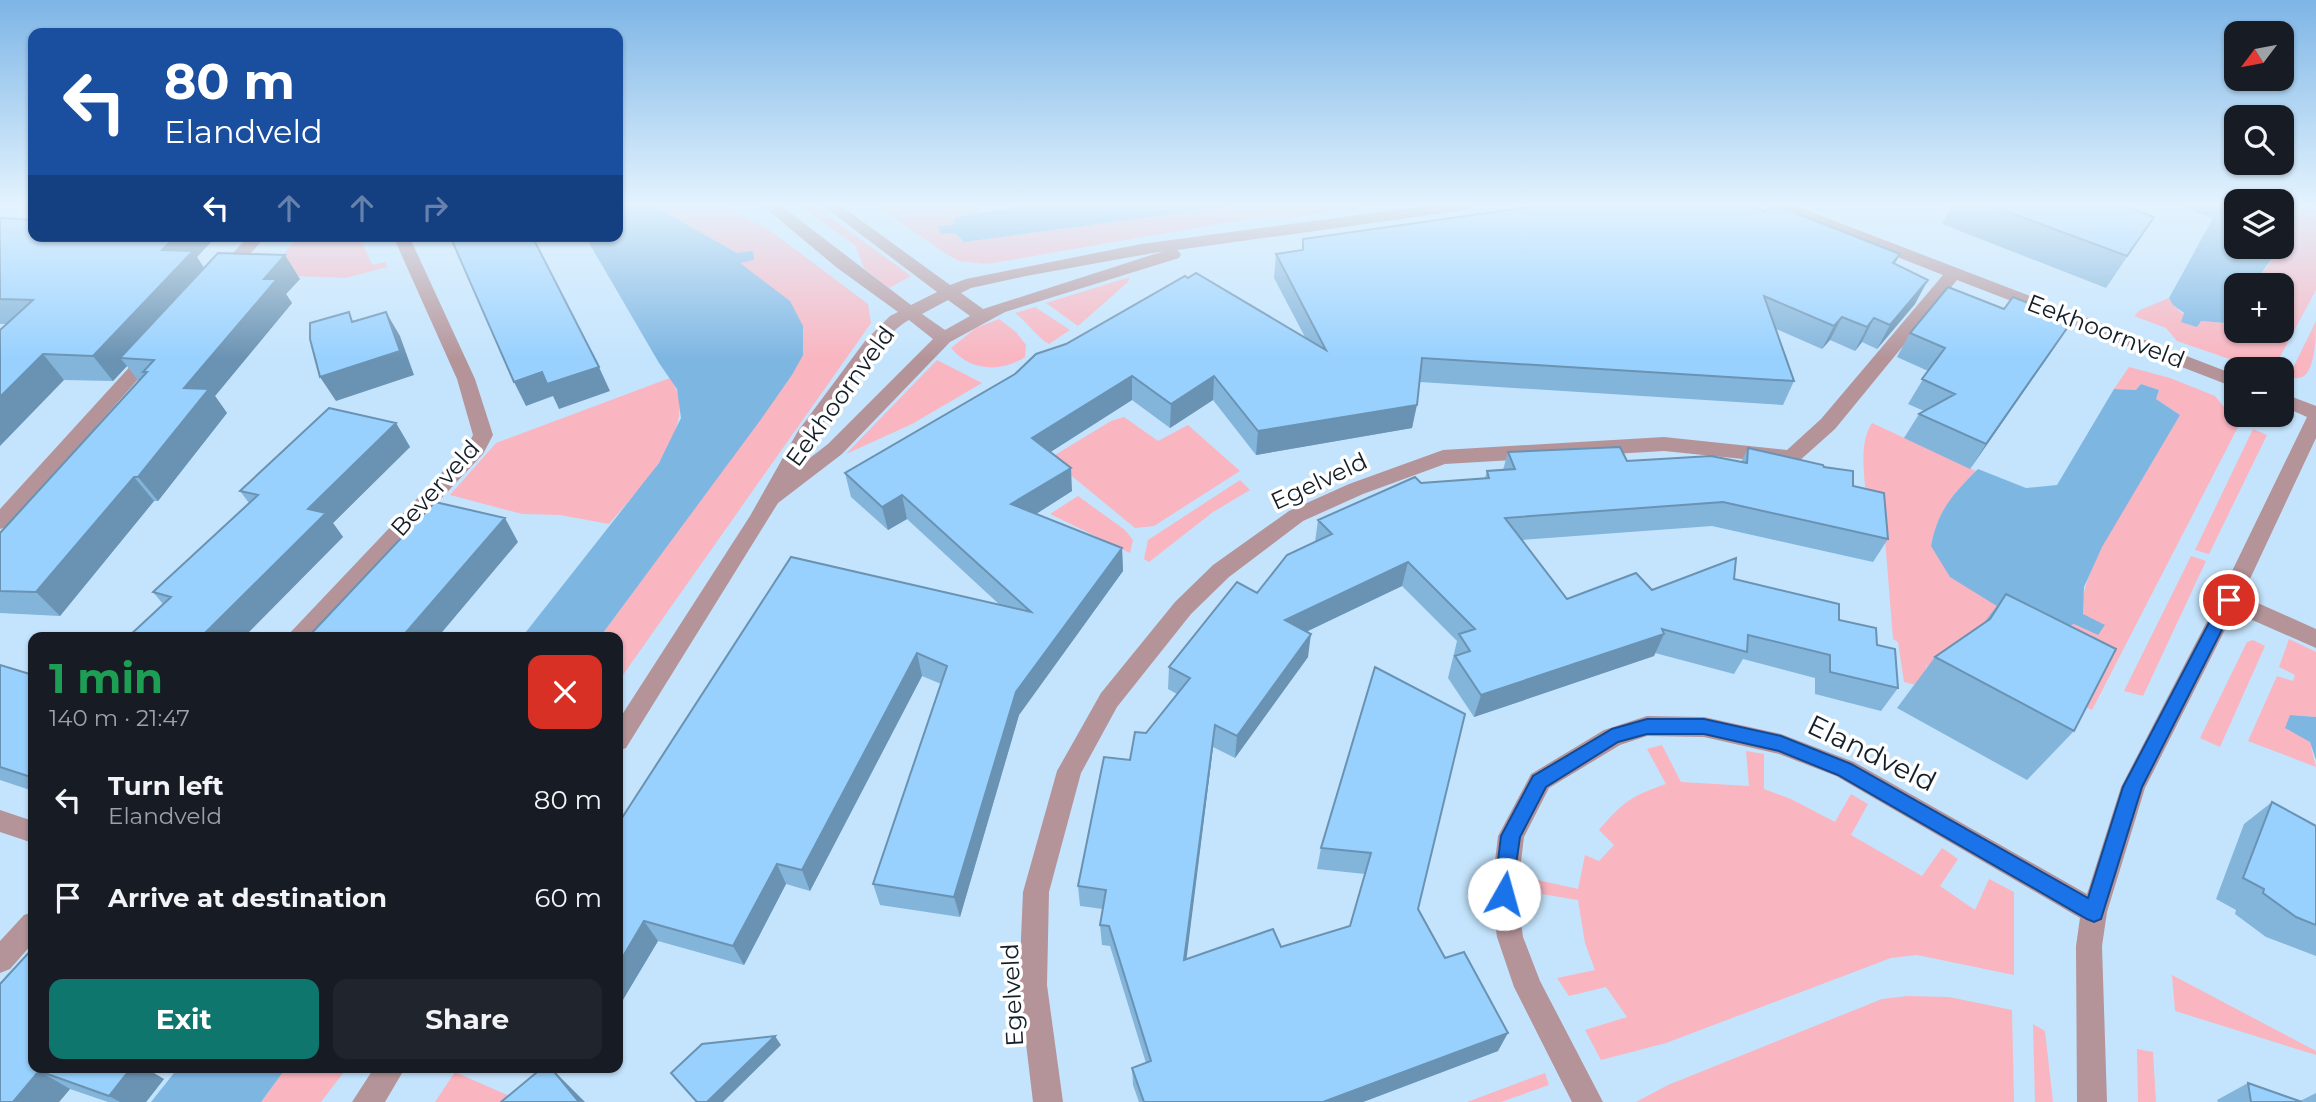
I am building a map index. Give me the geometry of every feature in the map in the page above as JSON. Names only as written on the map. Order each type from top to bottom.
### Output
[{"type":"street","points":[[211,288],[240,256]]},
{"type":"street","name":"Beverveld","points":[[302,632],[476,449],[483,435],[466,379],[410,256]]},
{"type":"street","points":[[835,256],[944,338]]},
{"type":"street","points":[[901,256],[981,316]]},
{"type":"street","name":"Eekhoornveld","points":[[623,733],[772,498],[786,466],[844,381],[871,345],[895,320],[965,284],[1104,256]]},
{"type":"street","name":"Eekhoornveld","points":[[772,498],[835,449],[944,338],[981,316],[1162,256]]},
{"type":"street","name":"Eekhoornveld","points":[[1919,256],[2224,377]]},
{"type":"street","name":"Egelveld","points":[[1048,1102],[1033,985],[1036,892],[1069,771],[1108,700],[1183,608],[1221,571],[1296,516],[1356,489],[1443,457],[1664,444],[1791,457],[1828,424],[1954,272]]},
{"type":"street","points":[[0,522],[164,340]]},
{"type":"street","points":[[2294,404],[2316,413]]},
{"type":"street","points":[[2092,1102],[2089,946],[2094,912],[2133,787],[2229,600],[2316,418]]},
{"type":"street","points":[[2229,600],[2316,639]]},
{"type":"street","name":"Elandveld","points":[[1588,1102],[1528,986],[1510,937],[1504,894],[1511,836],[1540,781],[1612,737],[1647,726],[1704,727],[1781,744],[1845,769],[2094,912]]},
{"type":"street","points":[[0,821],[28,830]]},
{"type":"street","points":[[0,960],[28,929]]},
{"type":"street","points":[[367,1102],[387,1073]]},
{"type":"shaded area","points":[[282,256],[368,256],[372,265],[386,262],[387,267],[346,278],[266,275]]},
{"type":"shaded area","points":[[738,256],[805,256],[868,304],[871,323],[623,675],[623,632],[604,632],[792,375]]},
{"type":"shaded area","points":[[859,256],[884,256],[911,276],[889,288],[864,268]]},
{"type":"shaded area","points":[[951,256],[1031,256],[987,264],[959,261]]},
{"type":"shaded area","points":[[2316,256],[2316,290],[2294,331],[2294,273],[2262,273],[2273,259]]},
{"type":"shaded area","points":[[1130,277],[1128,282],[1078,326],[1046,303]]},
{"type":"shaded area","points":[[2169,298],[2197,327],[2200,321],[2224,323],[2224,343],[2287,343],[2280,357],[2224,357],[2177,341],[2166,328],[2134,316],[2140,310]]},
{"type":"shaded area","points":[[1035,307],[1070,330],[1049,344],[1045,342],[1015,313]]},
{"type":"shaded area","points":[[999,319],[1016,332],[1026,345],[1025,357],[1006,366],[986,367],[967,361],[951,348],[976,328]]},
{"type":"shaded area","points":[[2316,321],[2315,349],[2309,369],[2305,375],[2298,378],[2294,377],[2294,366]]},
{"type":"shaded area","points":[[937,360],[982,383],[912,424],[846,454]]},
{"type":"shaded area","points":[[2129,367],[2170,378],[2215,396],[2224,407],[2224,427],[2238,427],[2092,710],[2070,700],[1925,689],[1927,662],[1923,687],[1904,682],[1898,642],[1893,639],[1884,527],[1867,509],[1864,453],[1867,432],[1872,423],[1976,471],[1947,505],[1937,523],[1931,546],[2098,635],[2083,612],[2084,594],[2091,570],[2137,483],[2180,415],[2156,399],[2159,390],[2141,384],[2137,390],[2114,389]]},
{"type":"shaded area","points":[[670,378],[678,397],[679,416],[673,436],[650,475],[609,524],[560,515],[522,514],[450,495],[496,443]]},
{"type":"shaded area","points":[[1124,417],[1158,441],[1188,425],[1240,471],[1154,526],[1135,528],[1050,458],[1111,421]]},
{"type":"shaded area","points":[[2253,429],[2267,435],[2209,554],[2195,550]]},
{"type":"shaded area","points":[[1240,480],[1250,490],[1213,512],[1149,562],[1144,559],[1148,540]]},
{"type":"shaded area","points":[[1078,496],[1125,530],[1133,540],[1130,553],[1050,514]]},
{"type":"shaded area","points":[[2191,556],[2206,561],[2143,696],[2124,691]]},
{"type":"shaded area","points":[[2289,639],[2316,652],[2316,717],[2290,715],[2310,742],[2316,767],[2248,741],[2277,676],[2293,681],[2295,675],[2279,667]]},
{"type":"shaded area","points":[[2253,640],[2265,646],[2220,747],[2200,738],[2247,642]]},
{"type":"shaded area","points":[[1662,745],[1681,782],[1749,786],[1746,751],[1764,754],[1764,789],[1791,799],[1835,822],[1851,794],[1868,804],[1851,835],[1922,876],[1942,848],[1958,859],[1940,886],[1975,910],[1989,879],[2014,892],[2014,975],[1917,955],[1891,958],[1666,1043],[1601,1060],[1585,1030],[1627,1017],[1606,987],[1569,996],[1557,978],[1595,970],[1585,943],[1578,900],[1535,893],[1533,879],[1578,889],[1585,855],[1599,861],[1614,845],[1599,830],[1628,801],[1666,784],[1647,749]]},
{"type":"shaded area","points":[[2172,975],[2316,1051],[2316,1055],[2175,1011]]},
{"type":"shaded area","points":[[1908,996],[1949,997],[2012,1010],[2014,1102],[1636,1102],[1668,1085],[1882,999]]},
{"type":"shaded area","points":[[2033,1024],[2045,1031],[2053,1102],[2035,1102]]},
{"type":"shaded area","points":[[2137,1049],[2153,1052],[2156,1102],[2138,1102]]},
{"type":"shaded area","points":[[282,1073],[343,1073],[321,1102],[261,1102]]},
{"type":"shaded area","points":[[454,1073],[457,1073],[523,1102],[435,1102]]},
{"type":"shaded area","points":[[1545,1073],[1549,1085],[1501,1102],[1467,1102]]},
{"type":"water","points":[[597,256],[754,256],[754,260],[740,263],[790,301],[803,326],[803,355],[792,375],[604,632],[526,632],[659,463],[681,418],[677,389]]},
{"type":"water","points":[[2192,256],[2271,259],[2262,273],[2224,273],[2224,323],[2201,321],[2197,327],[2181,322],[2184,313],[2173,305],[2169,298]]},
{"type":"water","points":[[2141,384],[2159,390],[2156,399],[2180,415],[2102,547],[2084,587],[2083,614],[2105,625],[2098,635],[2074,624],[2050,633],[2000,608],[1950,577],[1931,546],[1934,533],[1947,504],[1978,469],[2026,488],[2057,485],[2114,389],[2136,390]]},
{"type":"water","points":[[2290,715],[2316,717],[2316,760],[2310,742],[2285,728]]},
{"type":"water","points":[[174,1073],[282,1073],[261,1102],[151,1102]]},
{"type":"building","points":[[0,256],[188,256],[93,356],[43,354],[0,397],[0,330],[33,300],[0,299]]},
{"type":"building","points":[[215,256],[284,256],[264,279],[277,279],[184,388],[209,389],[138,477],[134,477],[36,592],[0,591],[0,533],[147,372],[143,372],[154,360],[120,358]]},
{"type":"building","points":[[459,256],[542,256],[599,367],[547,384],[542,372],[514,382]]},
{"type":"building","points":[[1277,256],[1898,256],[1893,263],[1928,280],[1890,325],[1874,318],[1867,327],[1842,317],[1834,326],[1764,296],[1794,381],[1422,358],[1417,405],[1258,431],[1214,376],[1171,404],[1132,376],[1032,438],[1071,468],[1011,504],[1122,548],[1016,692],[954,897],[873,884],[947,666],[917,653],[802,870],[777,864],[733,946],[644,921],[623,957],[623,816],[791,557],[1031,612],[902,495],[882,507],[845,473],[1015,374],[1036,354],[1066,344],[1185,276],[1188,278],[1196,273],[1326,350]]},
{"type":"building","points":[[1948,287],[2004,309],[2013,297],[2072,321],[1986,444],[1919,414],[1955,394],[1922,379],[1945,348],[1910,333]]},
{"type":"building","points":[[349,312],[352,322],[386,312],[400,351],[320,377],[310,339],[310,323]]},
{"type":"building","points":[[329,408],[396,423],[308,509],[326,513],[206,632],[133,632],[171,597],[153,592],[258,495],[240,491]]},
{"type":"building","points":[[1620,447],[1627,461],[1711,456],[1747,463],[1748,448],[1824,467],[1853,471],[1853,486],[1884,493],[1888,539],[1723,502],[1505,518],[1567,599],[1636,573],[1652,590],[1736,558],[1734,579],[1839,604],[1839,620],[1876,628],[1877,645],[1895,649],[1898,688],[1830,672],[1830,655],[1748,635],[1747,652],[1662,629],[1664,634],[1481,695],[1455,656],[1470,651],[1459,634],[1475,629],[1408,562],[1285,620],[1311,634],[1237,736],[1215,725],[1184,960],[1273,929],[1281,947],[1350,926],[1371,853],[1321,848],[1375,667],[1465,714],[1418,909],[1445,958],[1464,952],[1508,1033],[1323,1102],[1144,1102],[1132,1068],[1151,1061],[1109,926],[1100,925],[1106,890],[1078,886],[1104,757],[1130,760],[1135,732],[1146,733],[1190,678],[1169,667],[1237,582],[1257,593],[1287,555],[1332,534],[1318,520],[1415,477],[1421,483],[1489,478],[1487,471],[1515,469],[1508,452]]},
{"type":"building","points":[[435,502],[505,518],[406,632],[313,632]]},
{"type":"building","points":[[2006,594],[2116,649],[2074,731],[1935,657],[1990,619]]},
{"type":"building","points":[[0,665],[28,673],[28,776],[0,767]]},
{"type":"building","points":[[2272,802],[2316,826],[2316,925],[2296,917],[2263,893],[2264,889],[2243,878]]},
{"type":"building","points":[[28,953],[28,1073],[37,1073],[13,1102],[0,1102],[0,984]]},
{"type":"building","points":[[775,1036],[707,1102],[697,1102],[671,1073],[702,1044]]},
{"type":"building","points":[[45,1073],[127,1073],[109,1096]]},
{"type":"building","points":[[536,1073],[555,1073],[579,1102],[501,1102]]},
{"type":"building","points":[[2248,1083],[2302,1102],[2251,1102]]},
{"type":"route","points":[[1504,894],[1511,836],[1540,781],[1585,751],[1612,737],[1647,726],[1704,727],[1781,744],[1845,769],[2094,912],[2133,787],[2229,600]]}]
